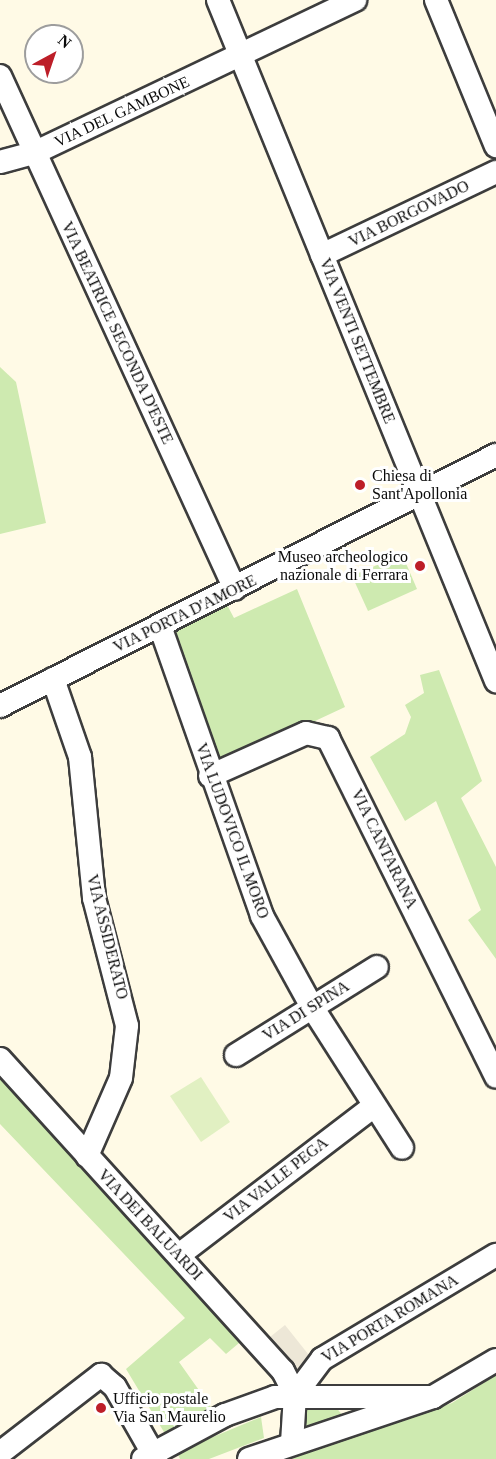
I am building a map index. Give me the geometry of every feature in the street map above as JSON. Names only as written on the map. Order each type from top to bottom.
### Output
[{"type":"street","name":"VIA VENTI SETTEMBRE","points":[[218,0],[496,681]]},
{"type":"street","name":"VIA DEL GAMBONE","points":[[0,162],[34,153],[355,0]]},
{"type":"street","points":[[436,0],[496,146]]},
{"type":"street","name":"VIA BEATRICE SECONDA D'ESTE","points":[[0,76],[235,589]]},
{"type":"street","name":"VIA BORGOVADO","points":[[322,255],[496,172]]},
{"type":"street","name":"VIA PORTA D'AMORE","points":[[0,706],[421,497],[496,455]]},
{"type":"street","name":"VIA LUDOVICO IL MORO","points":[[160,626],[253,897],[312,1007],[402,1148]]},
{"type":"street","name":"VIA ASSIDERATO","points":[[53,679],[80,757],[93,889],[127,1026],[121,1078],[87,1156]]},
{"type":"street","name":"VIA CANTARANA","points":[[210,776],[306,733],[328,738],[496,1077]]},
{"type":"street","name":"VIA DI SPINA","points":[[236,1055],[377,967]]},
{"type":"street","name":"VIA DEI BALUARDI","points":[[0,1059],[283,1371],[295,1395]]},
{"type":"street","name":"VIA VALLE PEGA","points":[[179,1255],[374,1106]]},
{"type":"street","name":"VIA PORTA ROMANA","points":[[295,1395],[322,1359],[496,1255]]},
{"type":"street","points":[[249,1459],[433,1398],[496,1360]]},
{"type":"street","points":[[0,1452],[89,1381],[101,1375],[109,1378],[151,1457],[225,1415],[295,1395],[433,1398]]},
{"type":"street","points":[[292,1443],[295,1395]]},
{"type":"green space","points":[[0,367],[16,382],[46,523],[0,534]]},
{"type":"green space","points":[[402,554],[417,589],[368,611],[352,576]]},
{"type":"green space","points":[[297,589],[345,707],[212,769],[169,630],[226,603],[234,618]]},
{"type":"green space","points":[[439,670],[482,781],[461,798],[496,867],[496,959],[468,920],[481,910],[436,801],[405,821],[370,757],[405,734],[411,717],[405,705],[424,693],[420,675]]},
{"type":"green space","points":[[0,1076],[187,1269],[245,1338],[226,1354],[210,1338],[179,1362],[213,1410],[167,1437],[126,1369],[185,1318],[0,1124]]},
{"type":"green space","points":[[201,1077],[230,1122],[201,1142],[170,1096]]},
{"type":"green space","points":[[496,1375],[496,1459],[290,1459],[452,1403]]},
{"type":"green space","points":[[335,1406],[343,1416],[304,1426],[304,1408]]},
{"type":"green space","points":[[261,1417],[264,1438],[209,1459],[180,1459],[177,1452]]},
{"type":"shaded area","points":[[285,1325],[316,1364],[300,1372],[289,1372],[260,1345]]},
{"type":"place","name":"Chiesa di Sant'Apollonia","points":[[360,485]]},
{"type":"place","name":"Museo archeologico nazionale di Ferrara","points":[[420,566]]},
{"type":"place","name":"Ufficio postale Via San Maurelio","points":[[101,1408]]}]
